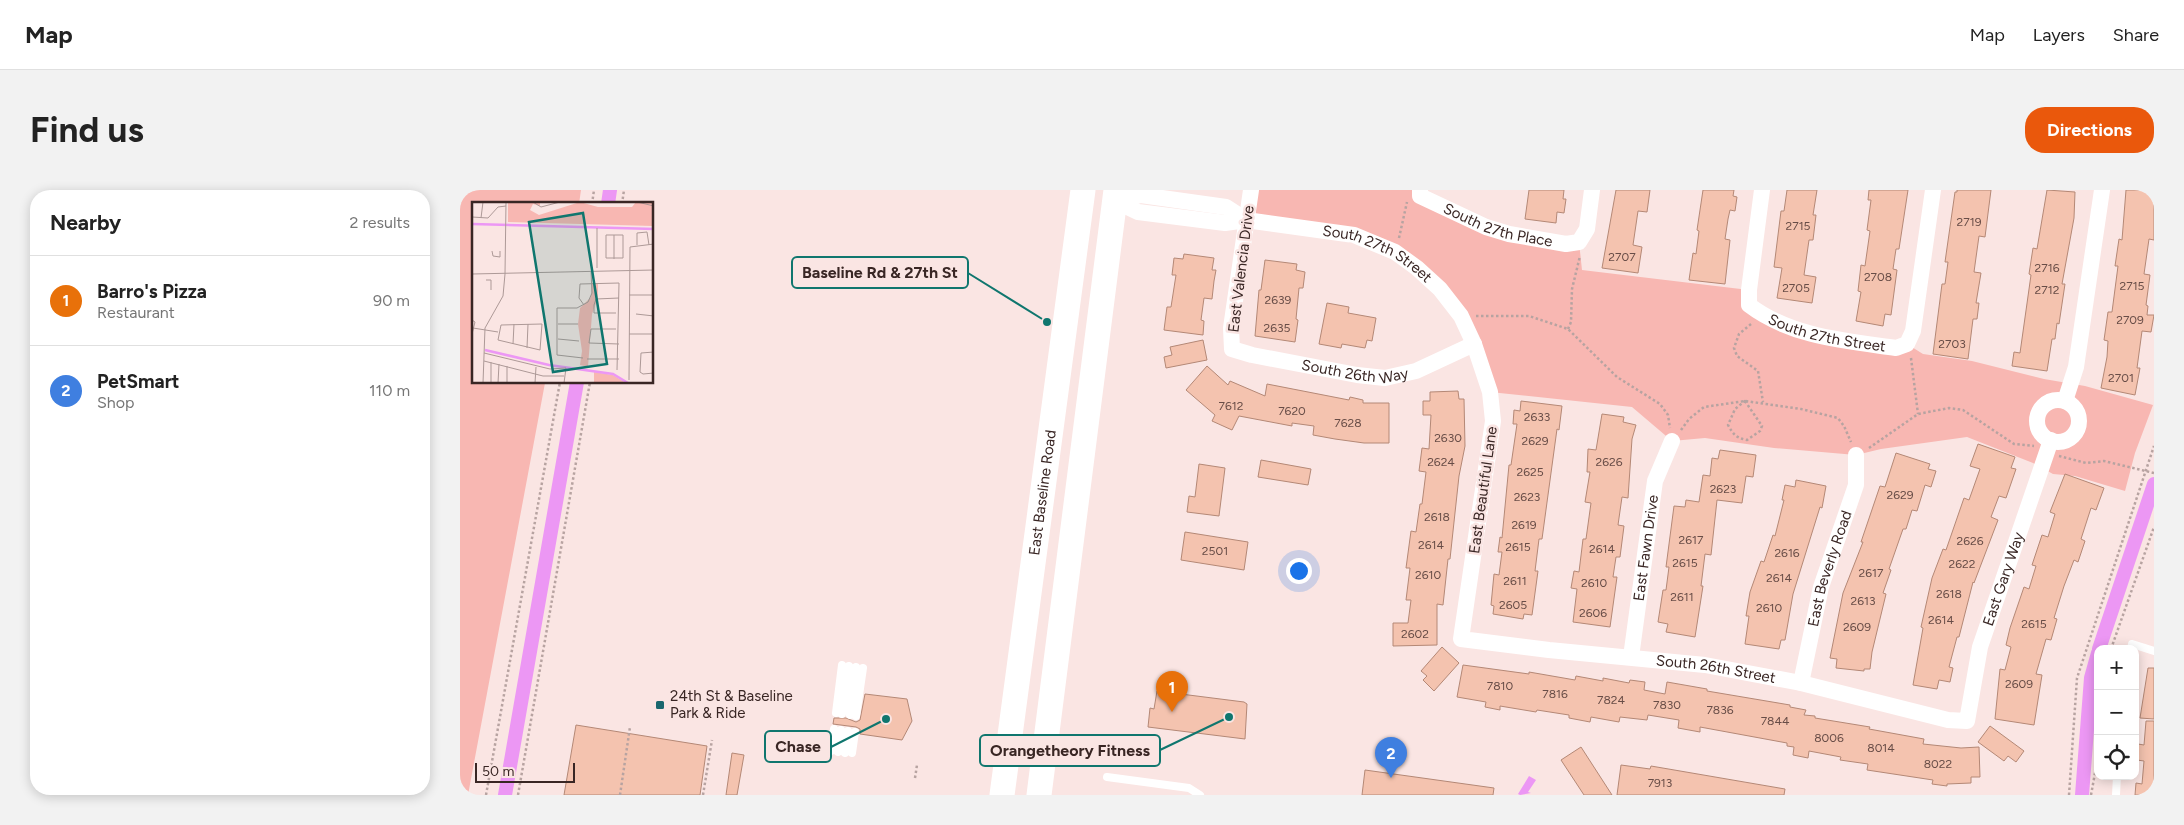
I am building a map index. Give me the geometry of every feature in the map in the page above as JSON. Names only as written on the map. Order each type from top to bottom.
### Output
[{"type":"main road","name":"East Baseline Road","points":[[1002,795],[1083,190]]},
{"type":"main road","points":[[1076,236],[1111,194]]},
{"type":"main road","points":[[1039,795],[1111,194]]},
{"type":"main road","points":[[1045,473],[1078,479]]},
{"type":"main road","points":[[1009,745],[1045,750]]},
{"type":"street","name":"East Valencia Drive","points":[[1232,349],[1231,328],[1251,190]]},
{"type":"street","points":[[1579,242],[1587,228],[1592,190]]},
{"type":"street","points":[[1755,310],[1749,290],[1762,190]]},
{"type":"street","points":[[1907,344],[1913,331],[1933,190]]},
{"type":"street","points":[[2065,401],[2076,367],[2102,190]]},
{"type":"street","name":"South 27th Place","points":[[1420,193],[1486,227],[1508,234],[1566,244],[1579,242]]},
{"type":"street","name":"South 27th Street","points":[[1111,194],[1141,195],[1226,207],[1246,220],[1354,236],[1395,252],[1417,268],[1440,289],[1461,316],[1474,344]]},
{"type":"street","name":"South 27th Street","points":[[1755,310],[1814,336],[1896,348],[1907,344]]},
{"type":"street","name":"South 26th Way","points":[[1232,349],[1252,356],[1357,375],[1385,378],[1416,371],[1474,344]]},
{"type":"street","name":"East Beautiful Lane","points":[[1461,639],[1493,421],[1490,392],[1474,344]]},
{"type":"street","points":[[2053,401],[2065,401],[2075,410],[2078,416],[2076,430],[2067,440],[2049,444],[2038,424],[2039,412],[2042,407],[2053,401]]},
{"type":"street","name":"East Fawn Drive","points":[[1631,657],[1654,481],[1672,442]]},
{"type":"street","name":"East Gary Way","points":[[1967,721],[1980,647],[2049,444]]},
{"type":"street","name":"East Beverly Road","points":[[1801,683],[1821,587],[1856,485],[1856,455]]},
{"type":"street","name":"South 26th Street","points":[[1461,639],[1549,650],[1705,665],[1801,683],[1948,720],[1967,721]]},
{"type":"lane","points":[[2139,646],[2154,651]]},
{"type":"lane","points":[[846,715],[852,667],[846,715]]},
{"type":"lane","points":[[842,752],[844,730],[842,752]]},
{"type":"lane","points":[[1106,777],[1189,788],[1200,795]]},
{"type":"lane","points":[[2116,795],[2118,780]]},
{"type":"path","points":[[1395,252],[1408,199],[1420,193]]},
{"type":"path","points":[[1568,329],[1571,322],[1572,289],[1580,258],[1579,242]]},
{"type":"path","points":[[1755,310],[1739,334],[1734,348],[1737,356],[1758,371],[1763,403]]},
{"type":"path","points":[[1461,316],[1529,316],[1568,329],[1617,377],[1660,404],[1668,415],[1672,442]]},
{"type":"path","points":[[1907,344],[1918,414]]},
{"type":"path","points":[[486,795],[560,384]]},
{"type":"path","points":[[518,795],[590,384]]},
{"type":"path","points":[[1672,442],[1689,419],[1704,407],[1745,401],[1818,412],[1838,418],[1844,426],[1856,455],[1918,414],[1949,408],[1963,410],[2014,444],[2036,446],[2049,444],[2065,458],[2086,463],[2104,461],[2153,473]]},
{"type":"path","points":[[1745,401],[1762,426],[1760,431],[1747,440],[1738,438],[1728,425],[1735,409],[1745,401]]},
{"type":"path","points":[[2069,795],[2077,678],[2154,446]]},
{"type":"path","points":[[2112,645],[2154,527]]},
{"type":"path","points":[[620,795],[630,727]]},
{"type":"path","points":[[2091,795],[2095,773],[2097,735]]},
{"type":"path","points":[[703,795],[712,740]]},
{"type":"path","points":[[915,778],[917,765]]},
{"type":"shaded area","points":[[460,190],[581,190],[579,202],[472,202],[472,384],[545,384],[468,795],[460,795]]},
{"type":"shaded area","points":[[1251,190],[1420,190],[1486,227],[1579,242],[1582,270],[1749,290],[1749,305],[1815,336],[1907,344],[1923,354],[1972,361],[2044,379],[2085,386],[2153,405],[2135,453],[2125,491],[2075,476],[2053,474],[2033,463],[1967,437],[1881,449],[1856,455],[1774,448],[1705,438],[1672,441],[1632,407],[1490,392],[1461,316],[1395,252],[1246,220]]},
{"type":"shaded area","points":[[1529,776],[1536,780],[1528,792],[1531,793],[1518,794]]},
{"type":"building","points":[[1529,190],[1564,190],[1563,199],[1566,199],[1564,213],[1557,212],[1556,223],[1525,219]]},
{"type":"building","points":[[1616,190],[1650,190],[1647,212],[1638,211],[1633,245],[1642,247],[1638,273],[1602,268]]},
{"type":"building","points":[[1703,190],[1734,190],[1733,196],[1737,197],[1735,211],[1730,210],[1725,239],[1730,240],[1725,284],[1689,280],[1693,253],[1696,254],[1699,231],[1697,230]]},
{"type":"building","points":[[1787,190],[1817,190],[1813,215],[1816,215],[1813,240],[1809,240],[1804,275],[1816,277],[1812,303],[1777,298],[1782,268],[1774,267],[1781,211],[1784,211]]},
{"type":"building","points":[[1869,190],[1908,190],[1899,249],[1896,249],[1893,269],[1897,270],[1891,315],[1885,314],[1883,326],[1856,321],[1861,292],[1858,291],[1861,265],[1865,266],[1870,231],[1867,230],[1871,200],[1868,200]]},
{"type":"building","points":[[1957,190],[1991,190],[1985,237],[1979,236],[1974,272],[1981,273],[1976,303],[1979,303],[1977,319],[1973,319],[1968,359],[1933,354],[1942,284],[1945,284],[1948,262],[1945,262],[1955,192]]},
{"type":"building","points":[[2047,190],[2075,192],[2074,218],[2062,284],[2065,284],[2059,324],[2057,323],[2055,339],[2052,339],[2047,371],[2012,366],[2014,352],[2020,353],[2033,248],[2037,249]]},
{"type":"building","points":[[2126,190],[2154,190],[2154,240],[2149,239],[2144,274],[2150,275],[2146,305],[2148,306],[2147,315],[2154,315],[2151,332],[2142,331],[2137,368],[2140,368],[2135,395],[2101,388],[2108,341],[2104,340],[2108,312],[2112,312],[2118,266],[2115,266],[2119,239],[2122,240]]},
{"type":"building","points":[[1184,254],[1214,258],[1212,270],[1216,270],[1212,299],[1204,298],[1201,320],[1204,321],[1203,335],[1164,330],[1167,307],[1171,307],[1176,275],[1172,275],[1174,258],[1183,259]]},
{"type":"building","points":[[1265,260],[1297,264],[1296,270],[1305,272],[1303,288],[1299,288],[1295,342],[1255,336],[1259,290],[1261,290]]},
{"type":"building","points":[[1327,303],[1349,307],[1348,313],[1376,318],[1372,341],[1367,340],[1365,348],[1342,344],[1341,348],[1319,344]]},
{"type":"building","points":[[1203,340],[1207,360],[1166,368],[1164,357],[1172,355],[1170,347]]},
{"type":"building","points":[[1207,366],[1228,385],[1230,381],[1265,396],[1267,384],[1349,400],[1350,397],[1363,400],[1363,403],[1389,403],[1389,443],[1364,443],[1335,439],[1313,435],[1314,426],[1292,423],[1292,426],[1239,416],[1232,430],[1212,421],[1215,415],[1186,390]]},
{"type":"building","points":[[1458,391],[1459,399],[1464,399],[1465,446],[1459,476],[1443,605],[1437,604],[1437,645],[1393,646],[1393,623],[1408,623],[1411,600],[1406,600],[1410,568],[1406,568],[1411,531],[1416,532],[1420,504],[1422,504],[1426,472],[1419,471],[1422,448],[1429,449],[1431,415],[1423,415],[1423,401],[1430,401],[1430,392]]},
{"type":"building","points":[[1521,401],[1562,406],[1559,430],[1557,429],[1542,539],[1539,539],[1535,571],[1538,571],[1532,615],[1524,614],[1523,619],[1493,614],[1494,606],[1491,605],[1494,574],[1499,575],[1502,552],[1498,552],[1500,537],[1502,538],[1509,465],[1511,465],[1517,424],[1513,424],[1514,410],[1520,411]]},
{"type":"building","points":[[1602,414],[1624,417],[1623,422],[1636,425],[1632,439],[1628,498],[1622,497],[1618,525],[1624,526],[1620,557],[1616,557],[1613,577],[1617,577],[1610,627],[1573,622],[1577,589],[1571,588],[1574,571],[1579,572],[1583,539],[1586,539],[1591,503],[1585,502],[1590,472],[1587,472],[1588,449],[1596,450]]},
{"type":"building","points":[[1978,444],[2015,457],[2011,468],[2016,469],[2006,498],[1999,496],[1991,517],[1998,520],[1973,582],[1949,667],[1953,668],[1950,682],[1939,680],[1937,689],[1913,685],[1923,628],[1921,627],[1932,578],[1943,549],[1946,550],[1964,498],[1969,500],[1980,469],[1970,466]]},
{"type":"building","points":[[1720,450],[1756,455],[1753,477],[1746,476],[1742,503],[1717,500],[1711,555],[1705,554],[1701,586],[1703,586],[1695,637],[1666,632],[1668,624],[1658,622],[1663,590],[1666,590],[1669,567],[1666,567],[1674,506],[1685,507],[1686,500],[1699,502],[1703,475],[1710,476],[1712,458],[1718,459]]},
{"type":"building","points":[[1896,453],[1930,464],[1928,469],[1936,471],[1931,487],[1925,485],[1917,511],[1912,510],[1889,569],[1891,570],[1883,593],[1886,594],[1872,652],[1870,669],[1864,669],[1864,671],[1836,668],[1837,659],[1830,658],[1843,593],[1863,542],[1861,542],[1880,486],[1885,487]]},
{"type":"building","points":[[1261,460],[1311,469],[1308,485],[1258,477]]},
{"type":"building","points":[[1199,464],[1225,468],[1219,516],[1187,512],[1189,496],[1195,497]]},
{"type":"building","points":[[2065,474],[2104,488],[2096,510],[2091,508],[2081,539],[2085,541],[2078,562],[2074,560],[2064,586],[2054,618],[2057,619],[2051,640],[2046,639],[2036,674],[2042,675],[2034,725],[1995,719],[2000,669],[2005,670],[2011,647],[2006,645],[2010,628],[2024,587],[2029,589],[2036,566],[2032,565],[2042,535],[2048,537],[2055,514],[2050,512]]},
{"type":"building","points":[[1796,480],[1826,486],[1822,508],[1820,507],[1793,594],[1785,640],[1781,640],[1779,649],[1745,644],[1749,616],[1746,616],[1750,592],[1761,561],[1764,562],[1773,535],[1775,536],[1784,500],[1782,500],[1785,485],[1795,487]]},
{"type":"building","points":[[1185,532],[1248,542],[1244,570],[1181,560]]},
{"type":"building","points":[[1442,647],[1459,663],[1434,691],[1423,680],[1427,676],[1421,671]]},
{"type":"building","points":[[1463,665],[1529,674],[1529,672],[1575,680],[1576,676],[1603,681],[1603,678],[1629,683],[1630,680],[1645,682],[1644,690],[1665,694],[1667,682],[1790,705],[1790,707],[1806,710],[1804,715],[1924,739],[1923,744],[1961,748],[1979,747],[1980,777],[1971,777],[1971,783],[1947,784],[1947,786],[1932,784],[1933,780],[1867,770],[1868,764],[1840,760],[1841,757],[1809,751],[1808,758],[1793,755],[1794,747],[1787,746],[1787,743],[1700,727],[1700,732],[1678,728],[1679,720],[1648,715],[1647,720],[1620,717],[1619,722],[1591,717],[1590,722],[1569,718],[1569,715],[1537,710],[1536,712],[1500,706],[1500,710],[1485,707],[1486,702],[1457,697]]},
{"type":"building","points":[[2148,668],[2154,668],[2154,719],[2140,718]]},
{"type":"building","points":[[1157,691],[1244,702],[1247,704],[1245,739],[1148,727],[1150,708],[1154,709]]},
{"type":"building","points":[[865,694],[907,699],[912,721],[902,740],[860,734],[860,729],[856,727],[833,724],[834,718],[846,718],[856,722],[860,720]]},
{"type":"building","points":[[2146,721],[2154,721],[2154,795],[2135,795],[2136,783],[2142,784],[2144,761],[2139,760],[2139,744],[2144,745]]},
{"type":"building","points":[[576,725],[707,746],[700,795],[564,795]]},
{"type":"building","points":[[1990,726],[2024,751],[2016,762],[2008,756],[2004,761],[1978,742]]},
{"type":"building","points":[[1581,747],[1612,795],[1584,795],[1561,760]]},
{"type":"building","points":[[732,753],[744,755],[737,795],[726,795]]},
{"type":"building","points":[[1621,765],[1650,769],[1651,766],[1785,789],[1784,795],[1617,795]]},
{"type":"building","points":[[1365,770],[1494,788],[1493,795],[1362,795]]},
{"type":"waterway","points":[[608,202],[610,190]]},
{"type":"waterway","points":[[505,795],[577,384]]},
{"type":"waterway","points":[[2100,645],[2154,484]]},
{"type":"waterway","points":[[2082,795],[2091,678],[2094,667]]},
{"type":"place","name":"Baseline Rd & 27th St","points":[[1047,322]]},
{"type":"place","name":"24th St & Baseline Park & Ride","points":[[660,705]]},
{"type":"place","name":"Barro's Pizza","points":[[1172,712]]},
{"type":"place","name":"Orangetheory Fitness","points":[[1229,717]]},
{"type":"place","name":"Chase","points":[[886,719]]},
{"type":"place","name":"PetSmart","points":[[1391,778]]}]
